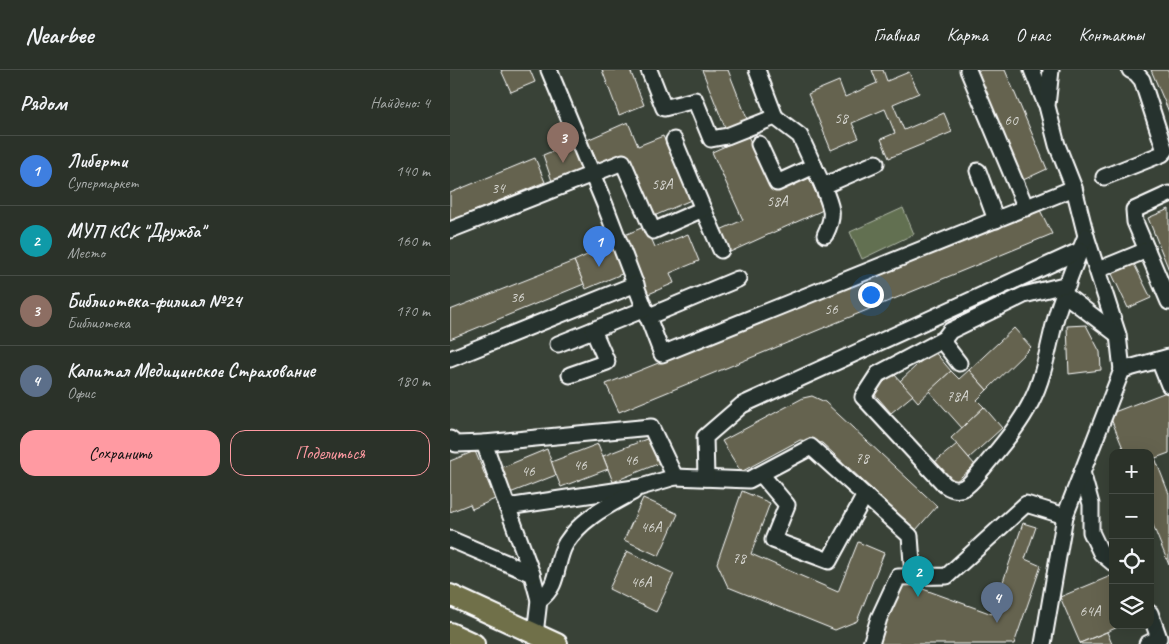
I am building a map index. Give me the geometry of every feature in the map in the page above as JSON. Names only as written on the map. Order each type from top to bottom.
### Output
[{"type":"main road","points":[[450,595],[557,644]]},
{"type":"main road","points":[[450,633],[474,644]]},
{"type":"street","points":[[549,70],[636,284],[662,354],[1074,188]]},
{"type":"street","points":[[650,70],[664,108],[695,100],[711,139],[726,136],[775,118]]},
{"type":"street","points":[[757,70],[775,118],[800,136],[823,186],[833,212],[831,223],[825,235]]},
{"type":"street","points":[[968,70],[1026,208]]},
{"type":"street","points":[[1032,70],[1047,106],[1057,145],[1074,188],[1083,243],[1098,270],[1118,335],[1122,370],[1066,516],[1043,644]]},
{"type":"street","points":[[1047,106],[1051,70]]},
{"type":"street","points":[[1104,177],[1162,154],[1165,150],[1142,80],[1136,73],[1130,70]]},
{"type":"street","points":[[674,140],[721,250]]},
{"type":"street","points":[[759,144],[777,183],[814,166]]},
{"type":"street","points":[[450,230],[623,162],[654,231],[703,209]]},
{"type":"street","points":[[823,186],[876,163]]},
{"type":"street","points":[[978,171],[996,220]]},
{"type":"street","points":[[1169,194],[1134,210],[1135,222],[1169,302]]},
{"type":"street","points":[[1083,243],[1066,289],[1060,305],[1048,358],[1031,402],[1008,439],[970,484],[961,489],[952,490],[945,485],[863,397],[878,374],[944,339],[950,331],[1024,295],[1066,289],[1118,335]]},
{"type":"street","points":[[706,478],[705,437],[742,405],[1083,243]]},
{"type":"street","points":[[1098,270],[1147,250]]},
{"type":"street","points":[[558,344],[738,279]]},
{"type":"street","points":[[450,359],[636,284]]},
{"type":"street","points":[[570,375],[607,362],[593,330]]},
{"type":"street","points":[[944,339],[945,345],[959,364]]},
{"type":"street","points":[[1122,370],[1164,358],[1169,385]]},
{"type":"street","points":[[450,439],[456,444],[484,443],[651,427],[675,476]]},
{"type":"street","points":[[484,443],[532,574],[539,600],[535,634]]},
{"type":"street","points":[[507,507],[641,487],[675,476],[749,480],[811,447],[910,536],[913,576]]},
{"type":"street","points":[[1082,472],[1091,504],[1091,532],[1101,553],[1109,560]]},
{"type":"street","points":[[761,474],[787,505],[773,540],[829,561],[865,495]]},
{"type":"street","points":[[539,600],[549,592],[565,545],[579,526],[593,514],[641,487]]},
{"type":"street","points":[[871,644],[879,618],[898,577],[946,576],[1026,504],[1066,516]]},
{"type":"street","points":[[450,539],[532,574]]},
{"type":"street","points":[[1147,644],[1159,638],[1154,624]]},
{"type":"green space","points":[[903,208],[914,234],[862,259],[850,232]]},
{"type":"building","points":[[501,70],[530,70],[535,82],[511,92]]},
{"type":"building","points":[[602,70],[630,70],[644,105],[619,115]]},
{"type":"building","points":[[702,70],[728,70],[748,121],[726,130]]},
{"type":"building","points":[[872,70],[883,70],[887,81],[909,72],[919,93],[893,104],[904,130],[944,113],[952,132],[889,158],[881,139],[895,133],[885,109],[852,123],[859,138],[831,150],[808,94],[839,81],[845,97],[877,83]]},
{"type":"building","points":[[977,70],[1005,70],[1047,169],[1021,181]]},
{"type":"building","points":[[1151,70],[1169,70],[1169,112]]},
{"type":"building","points":[[628,122],[638,146],[663,136],[691,200],[654,216],[629,156],[600,168],[587,140]]},
{"type":"building","points":[[748,136],[773,191],[808,175],[823,210],[730,252],[720,230],[743,220],[712,152]]},
{"type":"building","points":[[572,143],[584,172],[553,184],[543,155]]},
{"type":"building","points":[[535,158],[545,182],[450,221],[450,193]]},
{"type":"building","points":[[1169,209],[1169,270],[1148,218]]},
{"type":"building","points":[[1040,210],[1052,234],[619,412],[606,384]]},
{"type":"building","points":[[646,226],[655,247],[688,234],[699,261],[670,273],[674,283],[644,296],[620,237]]},
{"type":"building","points":[[611,244],[624,273],[586,289],[574,261]]},
{"type":"building","points":[[574,261],[584,284],[450,339],[450,310]]},
{"type":"building","points":[[1134,264],[1151,298],[1128,308],[1112,274]]},
{"type":"building","points":[[1086,325],[1100,352],[1101,370],[1069,374],[1067,326]]},
{"type":"building","points":[[1014,328],[1031,347],[987,390],[969,370]]},
{"type":"building","points":[[933,350],[951,371],[918,402],[900,381]]},
{"type":"building","points":[[969,370],[987,390],[977,400],[984,407],[962,428],[929,391],[951,371],[959,379]]},
{"type":"building","points":[[894,374],[913,395],[891,413],[872,391]]},
{"type":"building","points":[[1169,391],[1169,453],[1154,459],[1154,449],[1123,449],[1109,414]]},
{"type":"building","points":[[812,396],[825,402],[937,506],[916,530],[822,443],[800,440],[741,472],[722,441],[803,398]]},
{"type":"building","points":[[984,407],[1002,428],[969,458],[951,438]]},
{"type":"building","points":[[649,438],[660,463],[613,482],[603,456]]},
{"type":"building","points":[[598,444],[608,469],[561,487],[551,462]]},
{"type":"building","points":[[957,444],[975,465],[954,483],[935,462]]},
{"type":"building","points":[[547,449],[556,475],[510,493],[501,468]]},
{"type":"building","points":[[475,451],[495,499],[472,509],[470,504],[450,512],[450,461]]},
{"type":"building","points":[[1154,458],[1169,494],[1169,565],[1154,528]]},
{"type":"building","points":[[742,491],[770,503],[751,554],[838,592],[858,542],[884,553],[857,621],[835,630],[728,587],[717,563]]},
{"type":"building","points":[[643,498],[678,514],[659,556],[624,540]]},
{"type":"building","points":[[1023,523],[1036,527],[1025,559],[1041,566],[1014,644],[875,644],[898,580],[992,614]]},
{"type":"building","points":[[627,551],[674,574],[656,612],[609,589]]},
{"type":"building","points":[[1109,577],[1109,629],[1113,629],[1080,643],[1060,597]]},
{"type":"building","points":[[1107,632],[1112,644],[1080,643]]},
{"type":"tram line","points":[[450,607],[531,644]]},
{"type":"place","name":"Библиотека-филиал №24","points":[[563,163]]},
{"type":"place","name":"Либерти","points":[[599,267]]},
{"type":"place","name":"МУП КСК \"Дружба\"","points":[[918,597]]},
{"type":"place","name":"Капитал Медицинское Страхование","points":[[997,623]]}]
